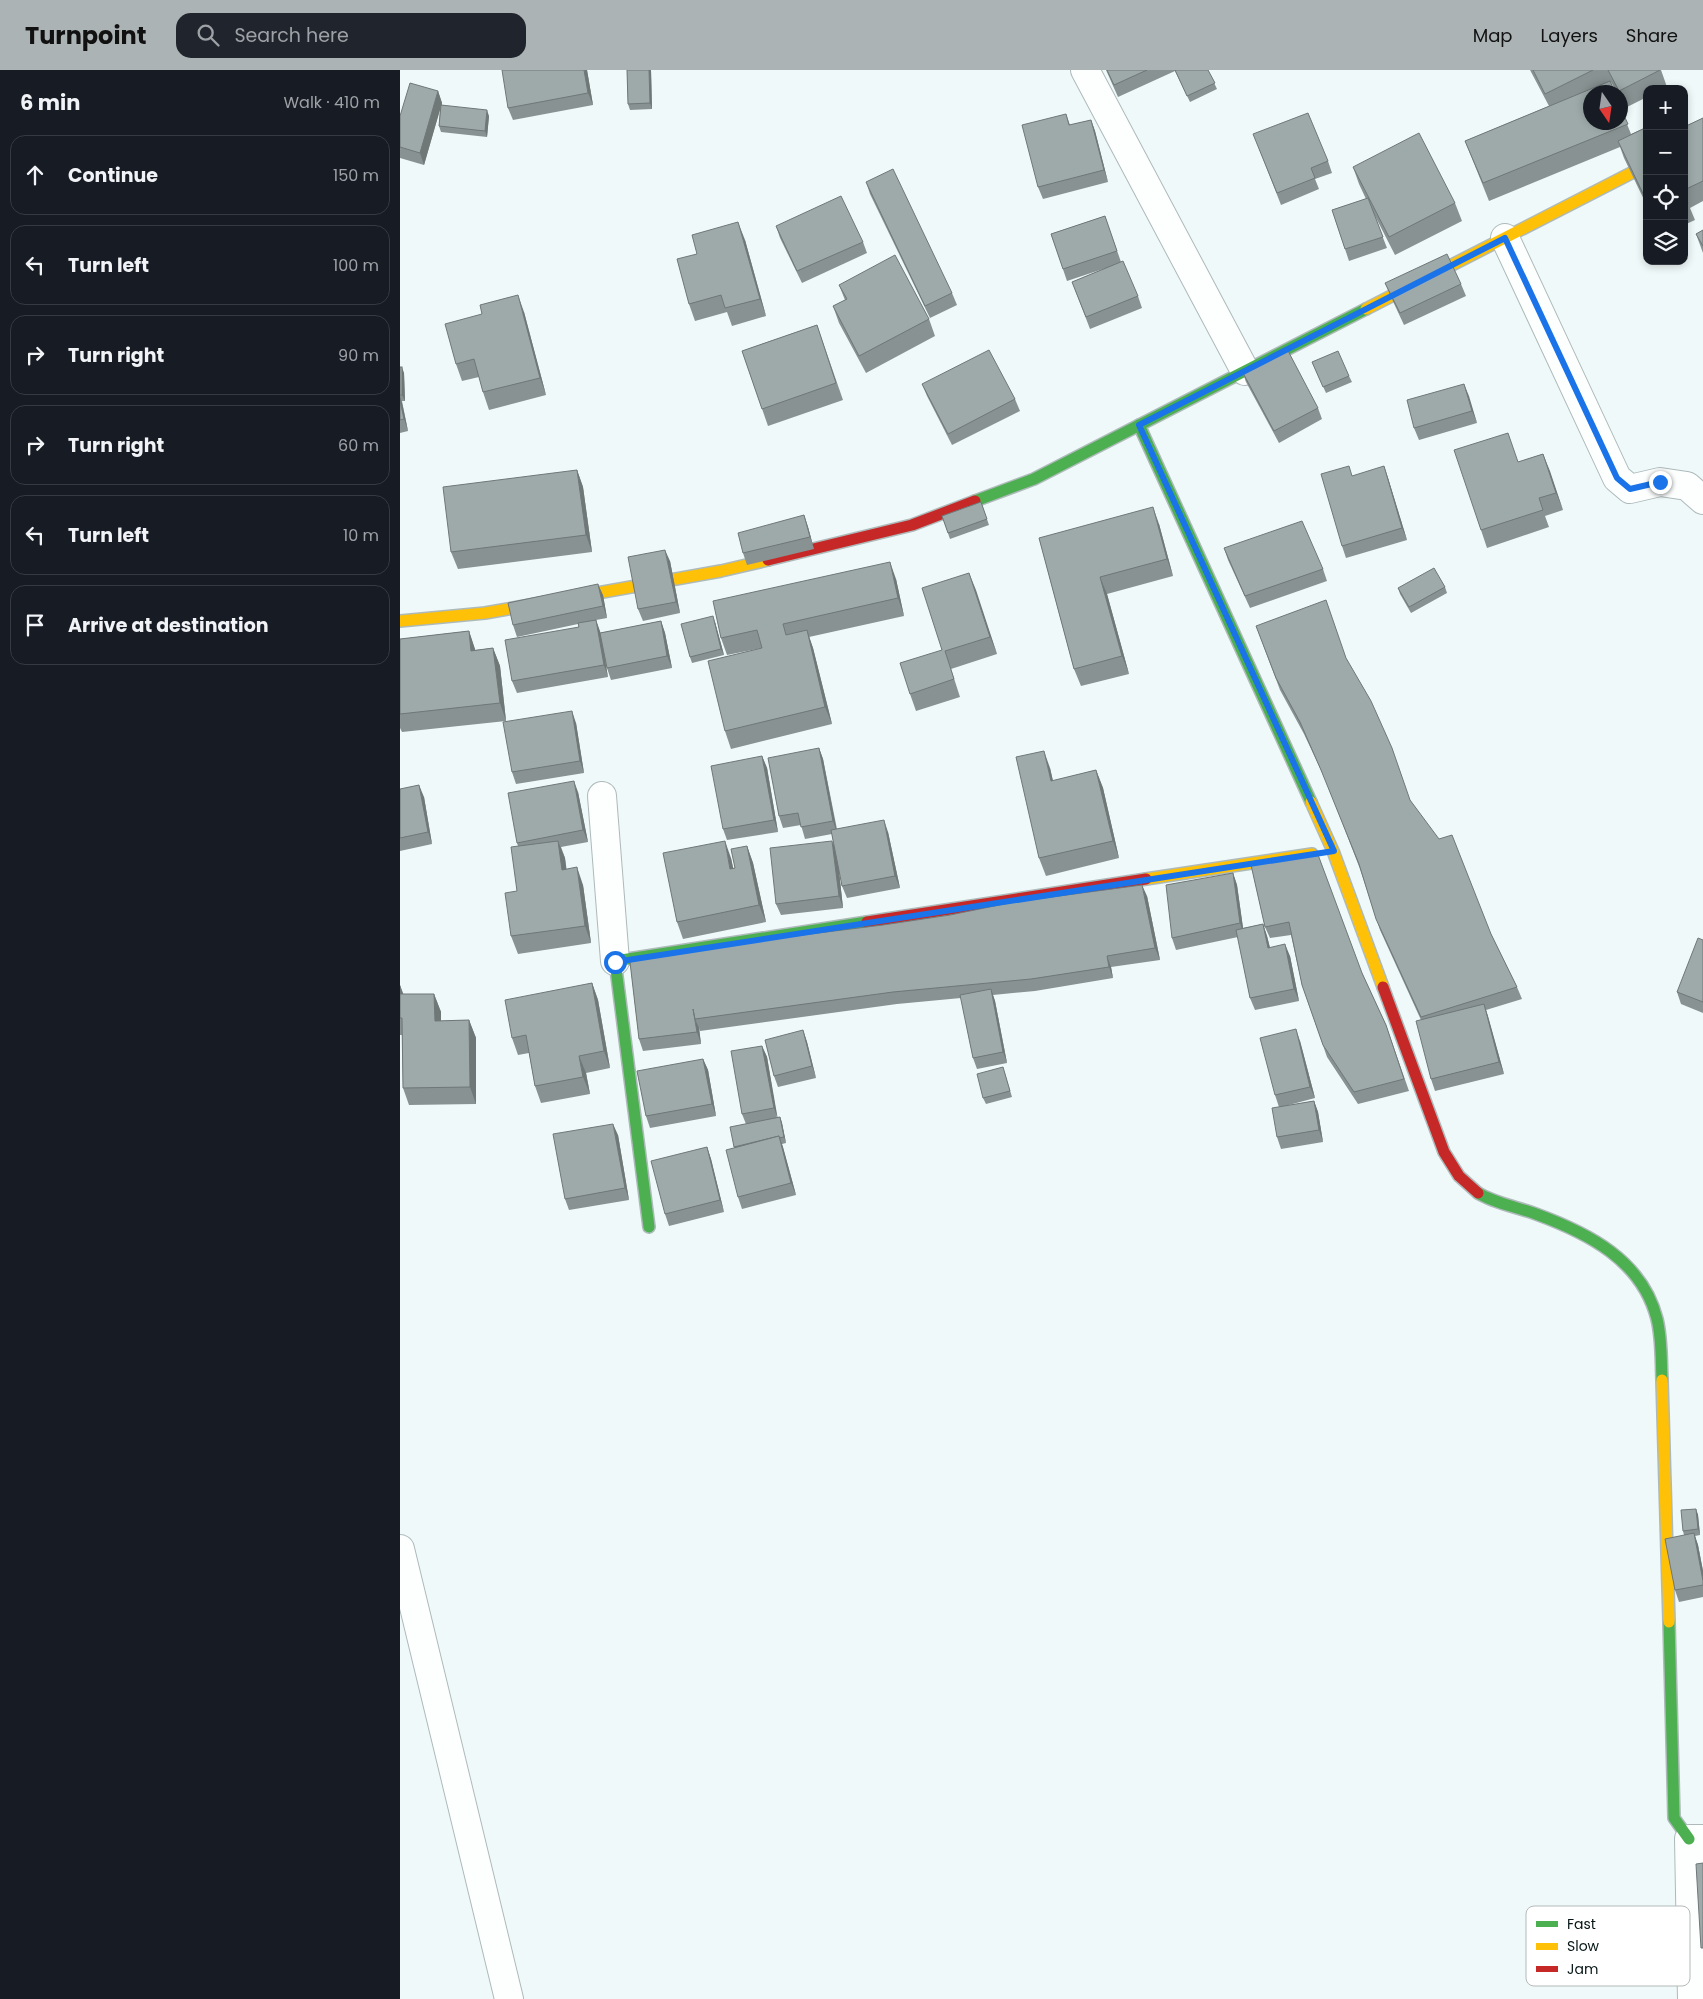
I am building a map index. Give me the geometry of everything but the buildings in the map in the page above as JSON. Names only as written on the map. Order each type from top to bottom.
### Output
[{"type":"street","points":[[1085,70],[1244,371]]},
{"type":"street","points":[[400,621],[485,613],[720,571],[912,525],[1034,479],[1643,167]]},
{"type":"street","points":[[1505,238],[1617,478],[1630,489],[1660,482],[1687,486],[1703,500]]},
{"type":"street","points":[[1139,425],[1334,851],[1444,1152],[1459,1177],[1481,1195],[1578,1230],[1605,1244],[1627,1264],[1645,1289],[1656,1317],[1661,1347],[1674,1818],[1696,1839],[1692,1999]]},
{"type":"street","points":[[602,796],[615,962],[649,1227]]},
{"type":"street","points":[[615,962],[1334,851]]},
{"type":"street","points":[[400,1549],[509,1999]]},
{"type":"traffic: fast","points":[[975,501],[1034,479],[1366,309]]},
{"type":"traffic: fast","points":[[1139,425],[1311,802]]},
{"type":"traffic: fast","points":[[649,1227],[615,961],[867,922]]},
{"type":"traffic: fast","points":[[1478,1193],[1491,1200],[1536,1214],[1575,1230],[1593,1240],[1626,1265],[1639,1280],[1650,1298],[1657,1319],[1661,1342],[1662,1380]]},
{"type":"traffic: fast","points":[[1669,1622],[1674,1818],[1689,1839]]},
{"type":"traffic: slow","points":[[1366,309],[1643,167]]},
{"type":"traffic: slow","points":[[400,621],[485,613],[721,571],[768,560]]},
{"type":"traffic: slow","points":[[1311,802],[1333,851],[1383,987]]},
{"type":"traffic: slow","points":[[1146,879],[1312,854]]},
{"type":"traffic: slow","points":[[1662,1380],[1669,1622]]},
{"type":"traffic: jam","points":[[768,560],[912,525],[975,501]]},
{"type":"traffic: jam","points":[[867,922],[1146,879]]},
{"type":"traffic: jam","points":[[1383,987],[1444,1152],[1459,1176],[1478,1193]]},
{"type":"route","points":[[615,962],[1334,851],[1139,425],[1505,238],[1617,478],[1630,489],[1660,482]]}]
